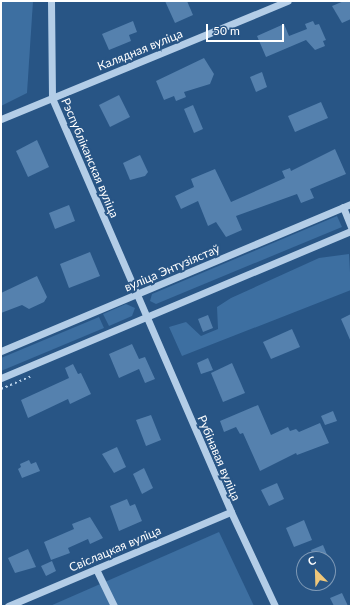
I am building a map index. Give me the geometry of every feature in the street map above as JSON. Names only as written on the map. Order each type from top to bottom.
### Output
[{"type":"street","name":"Рэспубліканская вуліца","points":[[51,1],[52,98],[146,317]]},
{"type":"street","name":"Калядная вуліца","points":[[1,119],[288,1]]},
{"type":"street","name":"вуліца Энтузіястаў","points":[[1,351],[351,204]]},
{"type":"street","points":[[343,207],[351,227]]},
{"type":"street","points":[[1,378],[351,231]]},
{"type":"street","name":"Рубінавая вуліца","points":[[146,317],[231,512],[275,606]]},
{"type":"street","name":"Свіслацкая вуліца","points":[[8,606],[231,512]]},
{"type":"street","points":[[96,569],[114,606]]},
{"type":"shaded area","points":[[1,1],[33,1],[27,93],[1,106]]},
{"type":"shaded area","points":[[337,216],[342,227],[156,304],[150,301],[152,294]]},
{"type":"shaded area","points":[[349,254],[351,290],[182,356],[169,327],[186,322],[201,336],[218,329],[217,307],[231,298],[319,258]]},
{"type":"shaded area","points":[[126,304],[135,308],[132,316],[109,326],[103,314]]},
{"type":"shaded area","points":[[99,317],[104,328],[1,371],[1,358]]},
{"type":"shaded area","points":[[219,532],[254,606],[50,606]]},
{"type":"building","points":[[165,1],[187,1],[193,15],[175,23]]},
{"type":"building","points":[[344,1],[351,1],[351,19],[342,23],[332,6]]},
{"type":"building","points":[[133,21],[137,32],[129,35],[131,41],[109,50],[102,34]]},
{"type":"building","points":[[313,21],[315,25],[319,24],[326,40],[323,41],[325,46],[315,50],[306,40],[266,57],[257,36],[284,24],[289,36],[307,29],[305,24]]},
{"type":"building","points":[[204,58],[214,74],[210,84],[184,92],[186,97],[176,101],[174,96],[164,100],[156,81]]},
{"type":"building","points":[[262,72],[267,87],[256,92],[250,77]]},
{"type":"building","points":[[119,95],[130,117],[110,127],[99,105]]},
{"type":"building","points":[[321,102],[328,118],[295,132],[288,116]]},
{"type":"building","points":[[193,105],[203,129],[194,133],[184,109]]},
{"type":"building","points":[[37,140],[49,167],[28,177],[16,151]]},
{"type":"building","points":[[335,149],[346,174],[310,189],[314,198],[301,203],[297,194],[236,216],[242,230],[226,237],[216,222],[208,226],[198,201],[181,209],[175,196],[194,187],[191,179],[215,169],[231,202],[285,178],[282,171],[290,168],[291,171]]},
{"type":"building","points":[[140,155],[148,172],[145,176],[130,180],[123,163]]},
{"type":"building","points":[[69,205],[75,221],[55,229],[49,213]]},
{"type":"building","points":[[90,252],[100,276],[69,288],[60,264]]},
{"type":"building","points":[[37,276],[47,297],[44,302],[29,309],[22,305],[1,313],[1,293]]},
{"type":"building","points":[[351,314],[351,342],[341,319]]},
{"type":"building","points":[[208,315],[213,328],[203,332],[198,319]]},
{"type":"building","points":[[292,329],[300,347],[271,359],[263,342]]},
{"type":"building","points":[[132,344],[139,359],[145,357],[155,379],[145,383],[139,369],[119,378],[109,354]]},
{"type":"building","points":[[208,358],[213,370],[201,374],[197,363]]},
{"type":"building","points":[[232,363],[245,393],[223,402],[211,373]]},
{"type":"building","points":[[73,364],[78,374],[81,373],[91,394],[70,404],[68,399],[28,418],[21,400],[69,378],[65,368]]},
{"type":"building","points":[[258,405],[271,435],[288,427],[290,431],[296,429],[299,432],[320,423],[329,443],[297,455],[296,453],[260,471],[243,433],[240,434],[236,427],[224,432],[220,421]]},
{"type":"building","points":[[333,411],[337,421],[325,425],[321,416]]},
{"type":"building","points":[[151,415],[161,440],[146,446],[136,420]]},
{"type":"building","points":[[117,447],[126,467],[114,473],[102,454]]},
{"type":"building","points":[[29,460],[31,464],[36,462],[40,471],[22,478],[18,469],[21,467],[20,464]]},
{"type":"building","points":[[144,468],[153,488],[142,494],[133,474]]},
{"type":"building","points":[[277,483],[284,499],[269,506],[261,490]]},
{"type":"building","points":[[127,499],[130,506],[135,504],[142,521],[119,531],[110,506]]},
{"type":"building","points":[[90,517],[103,538],[90,544],[88,539],[68,548],[70,553],[51,560],[44,542],[74,529],[72,524]]},
{"type":"building","points":[[304,520],[312,540],[294,547],[286,528]]},
{"type":"building","points":[[323,545],[326,551],[311,551]]},
{"type":"building","points":[[28,549],[36,567],[15,573],[8,558]]},
{"type":"building","points":[[52,561],[56,571],[46,576],[41,566]]},
{"type":"building","points":[[342,593],[348,606],[334,606],[330,598]]}]
